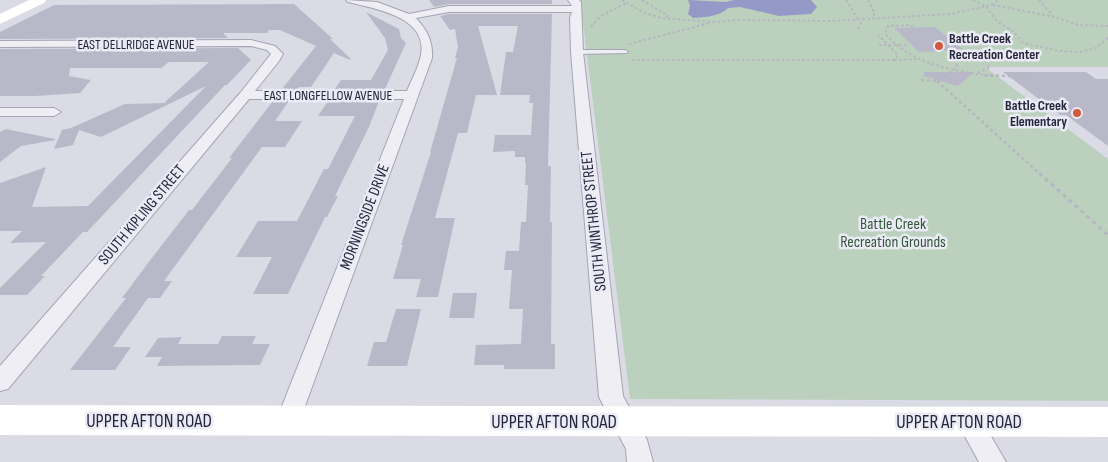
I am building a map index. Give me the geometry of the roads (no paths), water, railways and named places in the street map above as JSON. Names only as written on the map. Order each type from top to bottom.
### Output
[{"type":"street","points":[[0,20],[39,0]]},
{"type":"street","points":[[351,0],[377,5],[408,17],[449,9],[574,7]]},
{"type":"street","name":"SOUTH WINTHROP STREET","points":[[574,7],[611,397],[638,448],[640,462]]},
{"type":"street","name":"MORNINGSIDE DRIVE","points":[[288,421],[426,58],[428,47],[422,31],[408,17]]},
{"type":"street","name":"EAST DELLRIDGE AVENUE","points":[[0,44],[250,43],[271,48]]},
{"type":"street","name":"SOUTH KIPLING STREET","points":[[0,382],[275,59],[277,54],[271,48]]},
{"type":"street","name":"EAST LONGFELLOW AVENUE","points":[[245,95],[411,95]]},
{"type":"street","points":[[0,112],[54,112]]},
{"type":"street","name":"UPPER AFTON ROAD","points":[[0,420],[1108,422]]},
{"type":"street","points":[[969,422],[993,462]]},
{"type":"lane","points":[[577,52],[625,52]]},
{"type":"water","points":[[688,0],[726,2],[734,0],[811,0],[817,7],[811,14],[779,16],[740,7],[728,8],[716,15],[693,18],[688,14],[690,6]]},
{"type":"place","name":"Battle Creek Recreation Center","points":[[939,46]]},
{"type":"place","name":"Battle Creek Elementary","points":[[1077,113]]},
{"type":"park label","name":"Battle Creek Recreation Grounds","points":[[893,233]]}]
